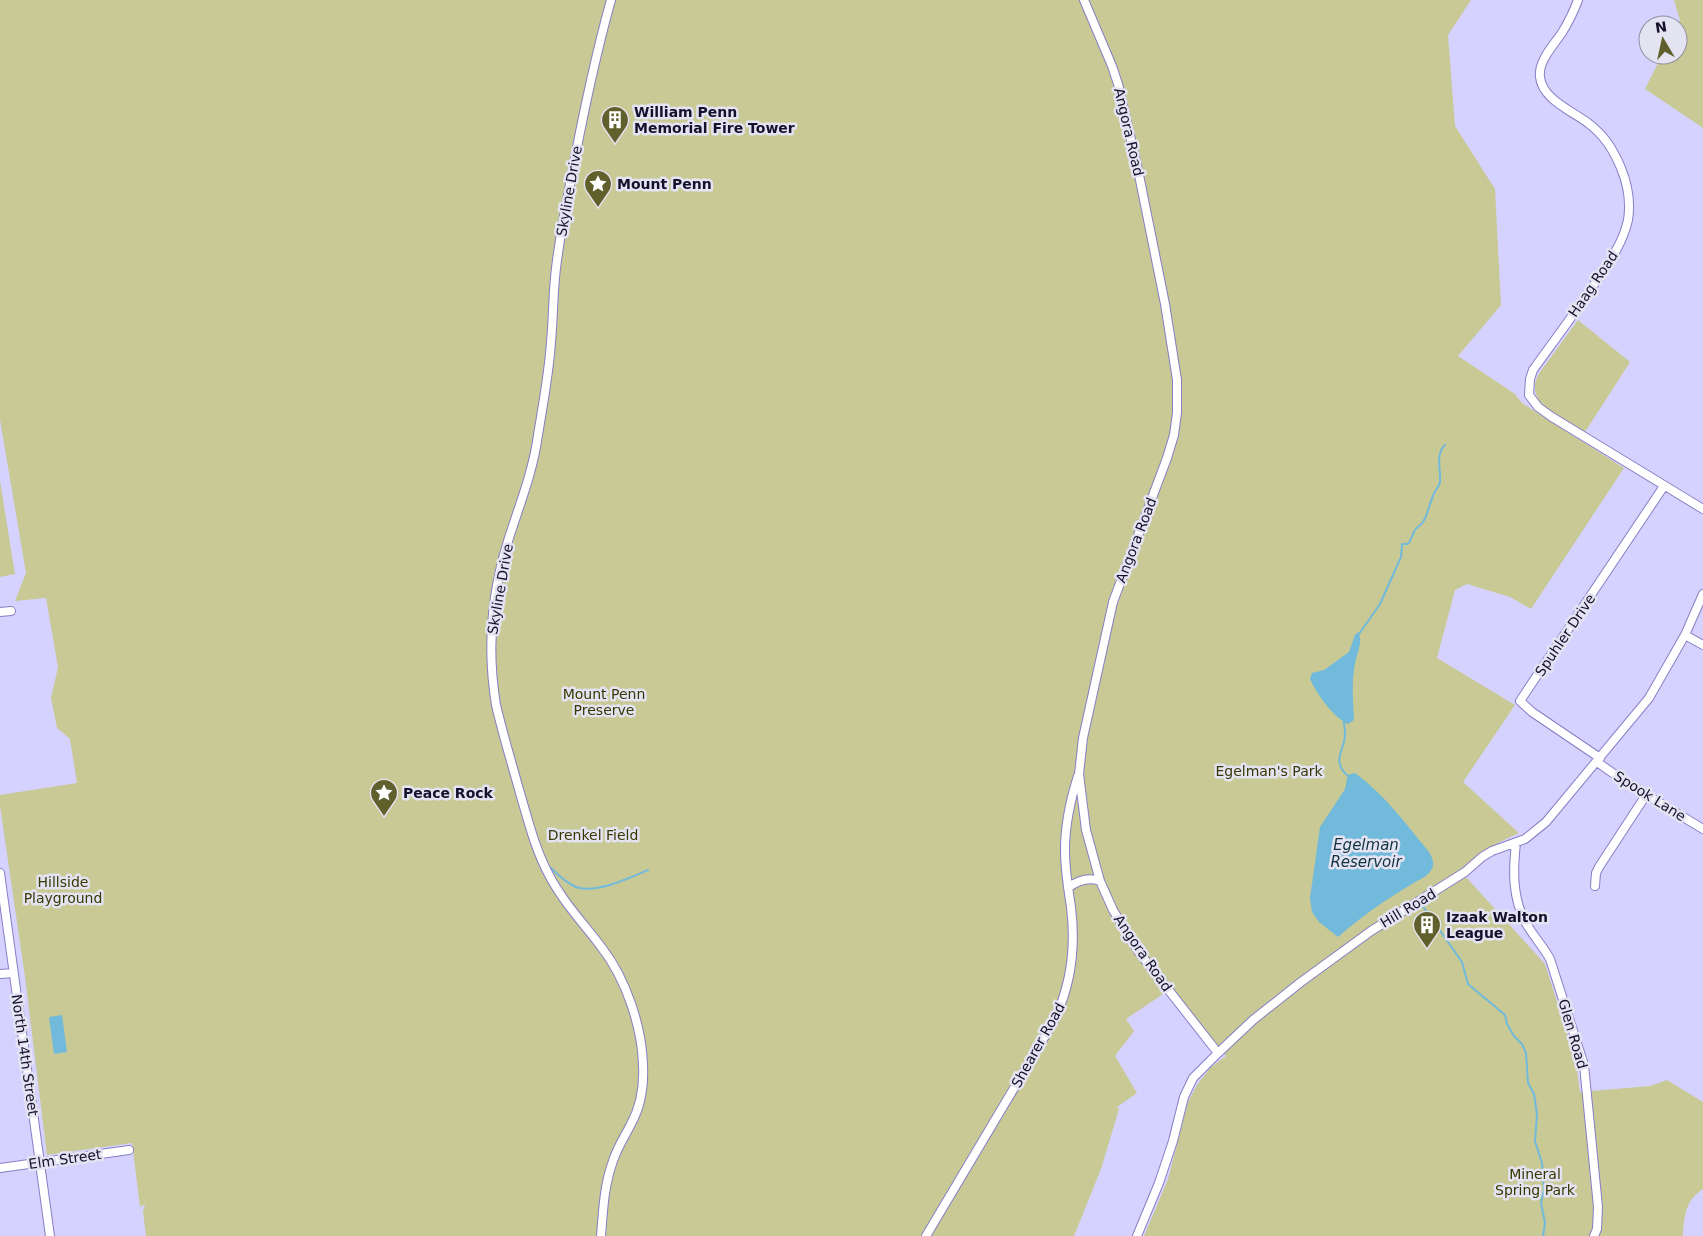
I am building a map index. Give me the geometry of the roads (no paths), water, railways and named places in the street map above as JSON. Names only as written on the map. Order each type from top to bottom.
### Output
[{"type":"street","name":"Skyline Drive","points":[[602,1236],[602,1214],[608,1178],[618,1148],[636,1113],[641,1097],[643,1066],[640,1041],[628,995],[613,964],[554,886],[536,844],[496,705],[492,682],[490,642],[494,603],[502,562],[526,487],[538,438],[548,370],[555,279],[561,234],[585,104],[598,45],[611,0]]},
{"type":"street","name":"Angora Road","points":[[1084,0],[1118,84],[1159,267],[1175,365],[1177,393],[1177,414],[1170,450],[1113,602],[1083,738],[1079,774],[1086,830],[1100,881],[1113,910],[1129,937],[1218,1053]]},
{"type":"street","name":"Haag Road","points":[[1578,0],[1567,24],[1542,63],[1539,75],[1540,80],[1546,92],[1553,99],[1593,127],[1608,143],[1618,160],[1628,188],[1628,220],[1619,244],[1606,268],[1533,370],[1530,379],[1529,395],[1538,407],[1545,412],[1703,509]]},
{"type":"street","name":"Spuhler Drive","points":[[1599,760],[1532,712],[1520,701],[1664,486]]},
{"type":"street","name":"Hill Road","points":[[1137,1236],[1159,1183],[1187,1090],[1193,1078],[1247,1026],[1300,982],[1371,931],[1465,872],[1482,857],[1492,851],[1525,839],[1546,822],[1649,698],[1685,635],[1703,594]]},
{"type":"street","points":[[0,612],[11,611]]},
{"type":"street","points":[[1685,635],[1703,645]]},
{"type":"street","name":"Spook Lane","points":[[1599,760],[1646,795],[1703,828]]},
{"type":"street","name":"Shearer Road","points":[[926,1236],[1052,1026],[1062,1002],[1069,976],[1073,943],[1065,850],[1066,824],[1070,799],[1079,774]]},
{"type":"street","points":[[1595,886],[1596,872],[1646,795]]},
{"type":"street","name":"Glen Road","points":[[1516,842],[1515,886],[1519,909],[1550,959],[1584,1065],[1598,1207],[1597,1228],[1594,1236]]},
{"type":"street","name":"North 14th Street","points":[[0,873],[50,1236]]},
{"type":"street","points":[[1068,888],[1087,878],[1100,881]]},
{"type":"street","points":[[0,974],[14,973]]},
{"type":"street","name":"Elm Street","points":[[0,1168],[129,1150]]},
{"type":"water","points":[[1358,632],[1360,642],[1354,667],[1353,682],[1354,720],[1348,724],[1326,704],[1310,679],[1312,673],[1324,670],[1349,652],[1355,635]]},
{"type":"water","name":"Egelman Reservoir","points":[[1355,773],[1386,800],[1403,820],[1429,852],[1433,865],[1426,876],[1380,904],[1338,937],[1319,922],[1312,912],[1310,898],[1320,827],[1345,789],[1348,775]]},
{"type":"water","points":[[62,1015],[67,1052],[54,1054],[49,1017]]},
{"type":"waterway","points":[[1359,634],[1380,604],[1401,557],[1402,544],[1408,544],[1415,530],[1425,519],[1439,484],[1439,458],[1445,445]]},
{"type":"waterway","points":[[1344,721],[1345,739],[1339,760],[1343,771],[1349,777]]},
{"type":"waterway","points":[[551,868],[569,883],[584,889],[602,887],[648,870]]},
{"type":"waterway","points":[[1422,905],[1462,962],[1468,984],[1505,1015],[1507,1024],[1514,1036],[1522,1044],[1526,1053],[1528,1083],[1534,1094],[1537,1114],[1535,1141],[1542,1163],[1544,1189],[1541,1203],[1545,1223],[1543,1236]]},
{"type":"place","name":"William Penn Memorial Fire Tower","points":[[615,144]]},
{"type":"place","name":"Mount Penn","points":[[598,208]]},
{"type":"place","name":"Peace Rock","points":[[384,817]]},
{"type":"place","name":"Izaak Walton League","points":[[1427,949]]},
{"type":"park label","name":"Mount Penn Preserve","points":[[604,702]]},
{"type":"park label","name":"Egelman's Park","points":[[1269,771]]},
{"type":"park label","name":"Drenkel Field","points":[[593,835]]},
{"type":"park label","name":"Hillside Playground","points":[[63,890]]},
{"type":"park label","name":"Mineral Spring Park","points":[[1535,1182]]}]
